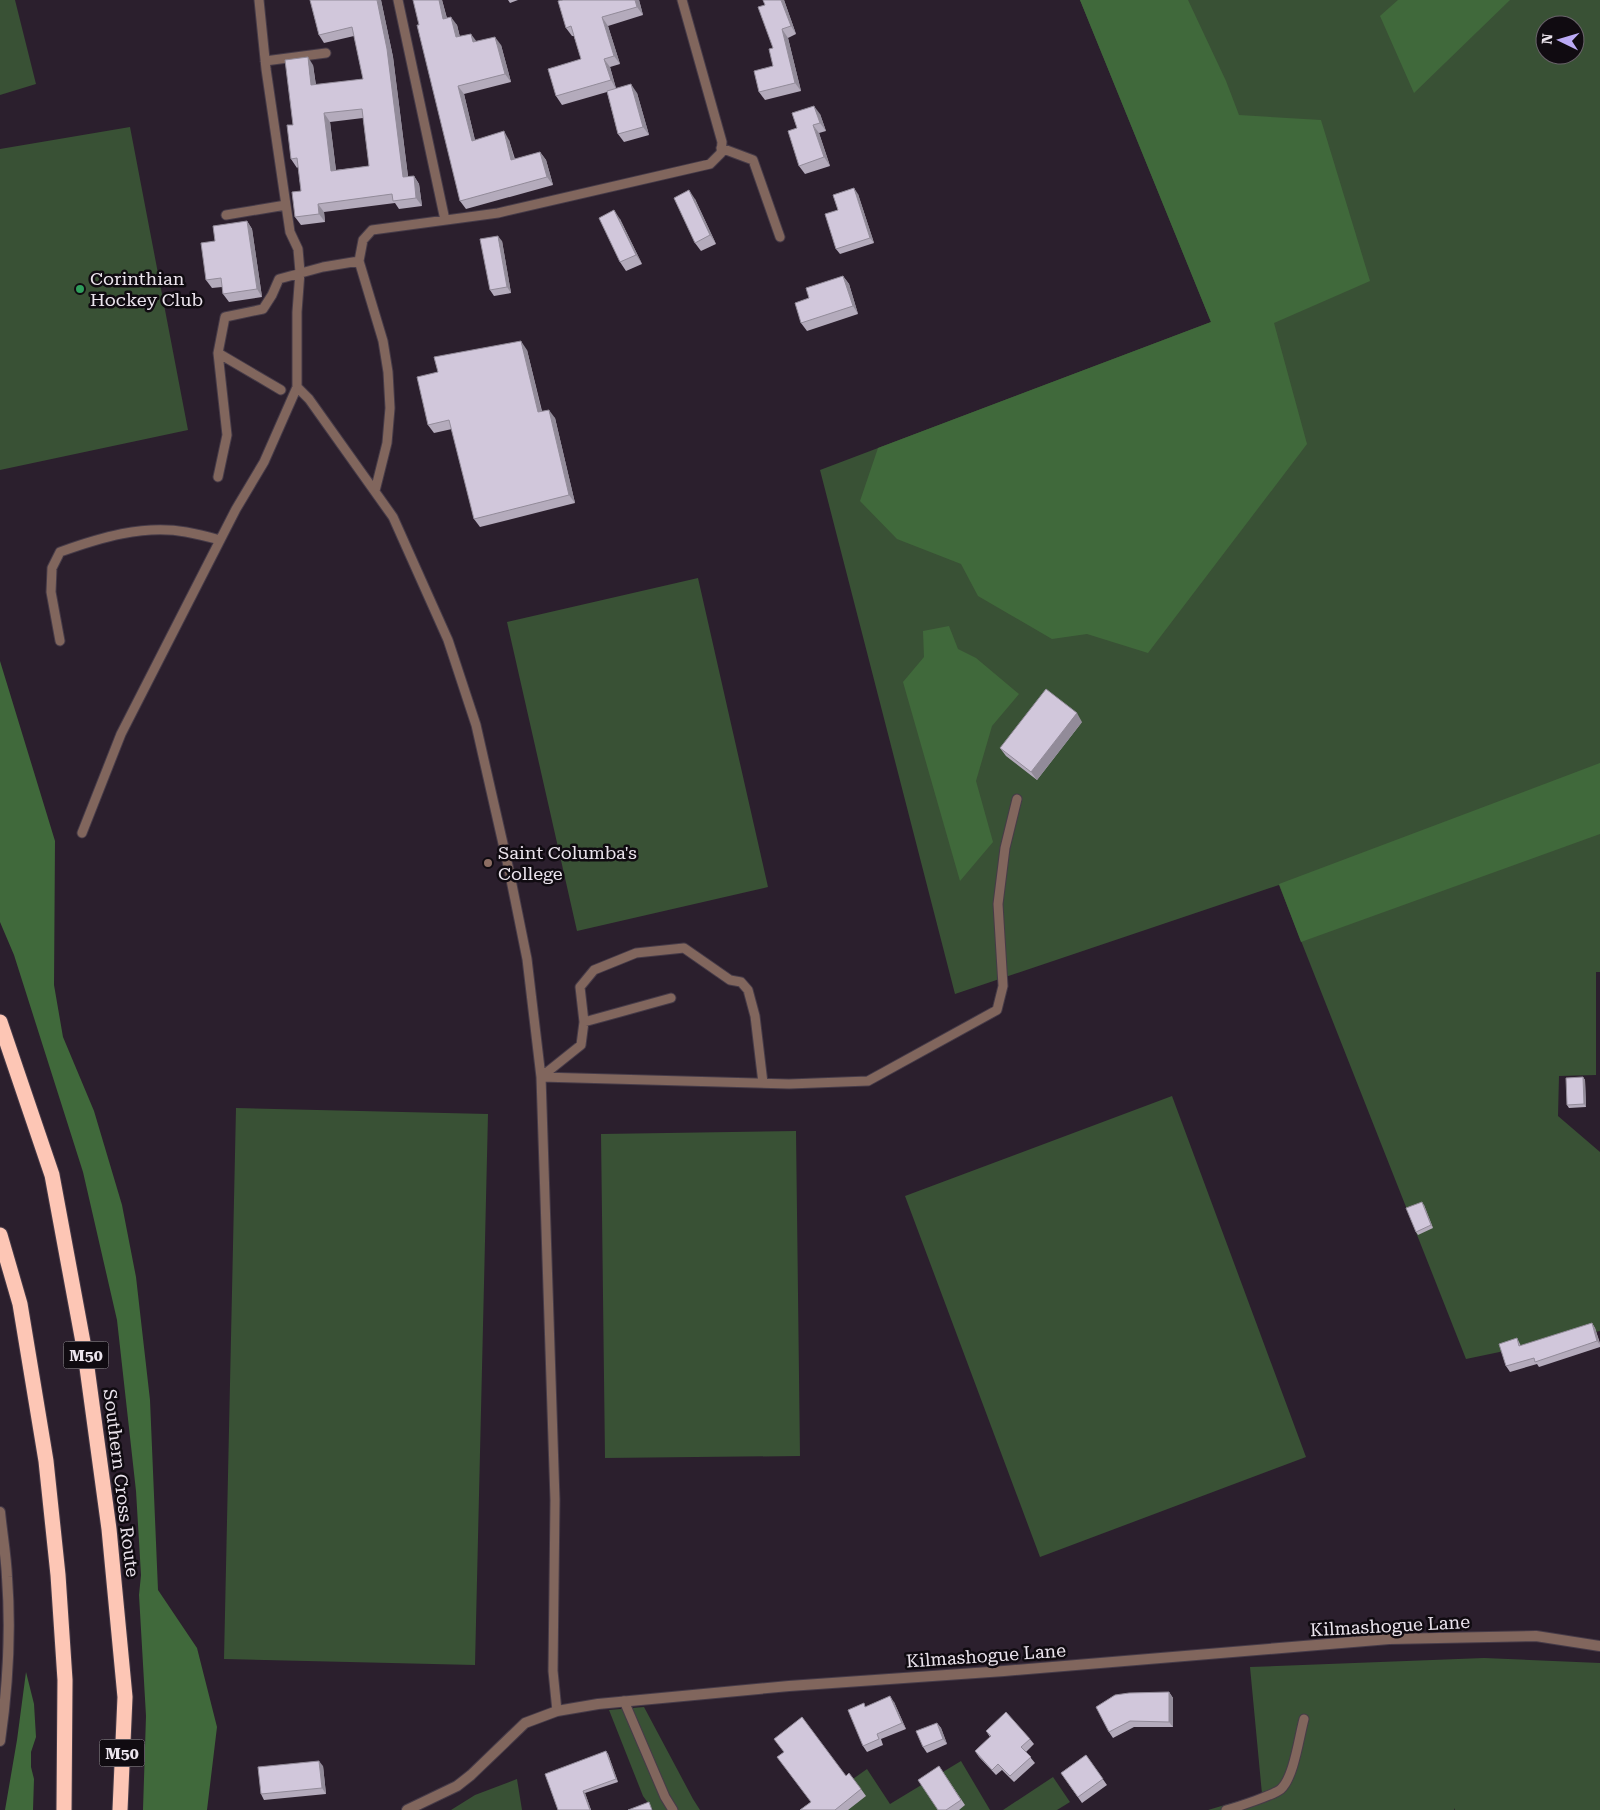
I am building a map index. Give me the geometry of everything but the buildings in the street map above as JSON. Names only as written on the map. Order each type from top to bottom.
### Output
[{"type":"highway","name":"Southern Cross Route","points":[[0,1022],[52,1175],[85,1353],[109,1529],[125,1696],[120,1810]]},
{"type":"highway","points":[[0,1235],[20,1304],[46,1461],[58,1574],[65,1680],[64,1810]]},
{"type":"street","points":[[0,1512],[7,1577],[9,1638],[6,1698],[0,1741]]},
{"type":"street","name":"Kilmashogue Lane","points":[[407,1810],[457,1786],[525,1723],[557,1711],[624,1701],[789,1686],[1004,1671],[1389,1639],[1536,1636],[1600,1646]]},
{"type":"lane","points":[[82,834],[121,734],[220,540],[264,462],[297,387],[297,312],[300,272],[298,249],[290,232],[265,61],[259,0]]},
{"type":"lane","points":[[398,0],[445,220]]},
{"type":"lane","points":[[375,492],[387,443],[390,408],[388,372],[383,341],[359,261],[363,240],[372,230],[498,213],[710,164],[720,153],[722,142],[682,0]]},
{"type":"lane","points":[[265,61],[326,53]]},
{"type":"lane","points":[[721,148],[753,160],[780,237]]},
{"type":"lane","points":[[226,215],[286,205]]},
{"type":"lane","points":[[218,477],[227,435],[218,353],[225,317],[263,309],[279,279],[300,272],[359,261]]},
{"type":"lane","points":[[218,353],[281,390]]},
{"type":"lane","points":[[297,387],[309,399],[393,517],[448,640],[476,725],[527,959],[541,1077],[555,1500],[552,1671],[557,1711]]},
{"type":"lane","points":[[60,641],[51,592],[52,568],[60,552],[94,539],[158,530],[185,532],[220,540]]},
{"type":"lane","points":[[541,1077],[789,1084],[868,1081],[997,1010],[1003,986],[998,904],[1005,848],[1018,799]]},
{"type":"lane","points":[[541,1077],[581,1045],[584,1022],[580,987],[594,970],[636,953],[684,948],[730,980],[741,982],[748,990],[755,1016],[763,1083]]},
{"type":"lane","points":[[584,1022],[671,998]]},
{"type":"lane","points":[[624,1701],[665,1797],[673,1810]]},
{"type":"lane","points":[[1226,1810],[1280,1789],[1290,1774],[1304,1719]]},
{"type":"green space","points":[[0,0],[15,0],[36,84],[0,95]]},
{"type":"green space","points":[[1080,0],[1600,0],[1600,972],[1596,972],[1596,1075],[1559,1076],[1558,1116],[1600,1152],[1600,1331],[1466,1359],[1279,885],[955,994],[820,470],[1211,322]]},
{"type":"green space","points":[[1080,0],[1188,0],[1226,81],[1239,115],[1321,120],[1370,281],[1274,323],[1307,444],[1148,653],[1087,634],[1052,639],[978,596],[961,564],[897,539],[860,501],[878,448],[1211,322]]},
{"type":"green space","points":[[1398,0],[1510,0],[1414,93],[1380,16]]},
{"type":"green space","name":"Corinthian Hockey Club","points":[[130,127],[188,430],[0,470],[0,149]]},
{"type":"green space","points":[[698,578],[768,887],[577,931],[507,622]]},
{"type":"green space","points":[[949,626],[958,649],[976,658],[1019,694],[992,726],[976,781],[993,842],[960,881],[903,682],[924,657],[923,631]]},
{"type":"green space","points":[[0,661],[55,841],[54,985],[63,1037],[94,1111],[122,1205],[136,1277],[150,1400],[158,1590],[197,1648],[217,1727],[207,1810],[143,1810],[146,1716],[139,1595],[141,1575],[136,1491],[117,1320],[83,1172],[14,955],[0,922]]},
{"type":"green space","points":[[1600,763],[1600,834],[1301,942],[1279,884]]},
{"type":"green space","points":[[1172,1096],[1306,1457],[1040,1557],[905,1196]]},
{"type":"green space","points":[[236,1108],[488,1114],[475,1665],[224,1659]]},
{"type":"green space","points":[[796,1131],[800,1456],[605,1458],[601,1134]]},
{"type":"green space","points":[[1484,1658],[1600,1663],[1600,1810],[1455,1810],[1454,1808],[1454,1810],[1208,1810],[1262,1794],[1250,1667]]},
{"type":"green space","points":[[26,1672],[34,1704],[36,1737],[31,1752],[31,1767],[34,1779],[33,1810],[5,1810],[17,1740]]},
{"type":"green space","points":[[644,1707],[700,1810],[653,1810],[643,1796],[609,1710]]},
{"type":"green space","points":[[961,1761],[990,1810],[809,1810],[867,1769],[890,1804]]},
{"type":"green space","points":[[1053,1777],[1070,1802],[1057,1810],[1003,1810]]},
{"type":"green space","points":[[517,1779],[522,1810],[451,1810],[475,1795]]},
{"type":"place","name":"Corinthian Hockey Club","points":[[80,289]]},
{"type":"place","name":"Saint Columba's College","points":[[488,863]]}]
